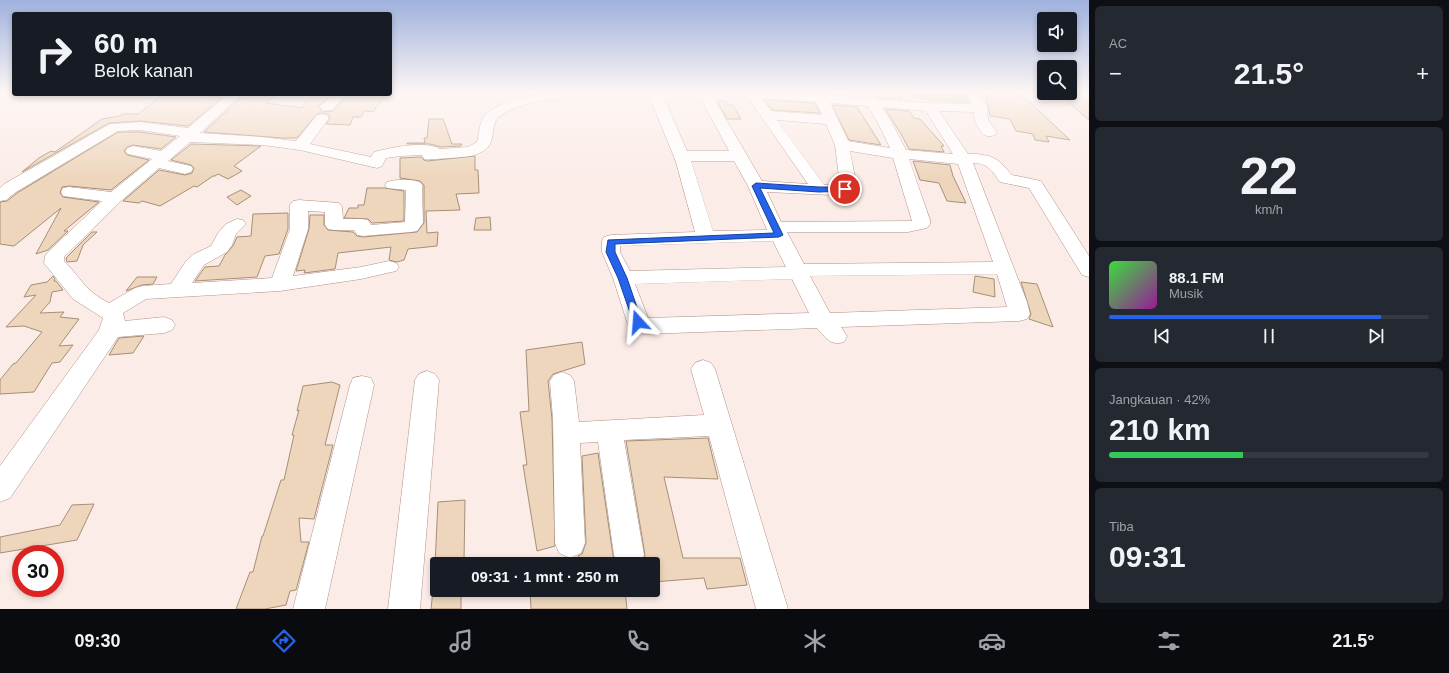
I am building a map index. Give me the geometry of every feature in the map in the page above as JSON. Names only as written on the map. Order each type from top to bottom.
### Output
[{"type":"street","points":[[128,126],[134,121]]},
{"type":"street","points":[[164,324],[110,321],[92,303],[77,291],[64,276],[61,268],[54,261],[59,250],[115,198],[205,121]]},
{"type":"street","points":[[300,146],[313,131],[319,121]]},
{"type":"street","points":[[0,196],[10,188],[108,129],[115,127],[128,126],[189,135],[262,141],[300,146],[377,163],[379,155],[401,151],[432,150],[429,156],[444,153],[472,151],[483,144],[488,121]]},
{"type":"street","points":[[667,121],[681,156],[706,237]]},
{"type":"street","points":[[720,121],[756,186],[777,231],[823,320],[836,336]]},
{"type":"street","points":[[771,121],[819,190]]},
{"type":"street","points":[[756,186],[819,190],[849,188],[842,145],[832,121]]},
{"type":"street","points":[[884,121],[900,154],[922,220],[921,224],[908,227],[777,231],[706,237],[610,241],[610,252],[623,278],[638,322],[644,326],[1019,314],[1020,312],[1017,302],[1005,268],[964,160],[939,121]]},
{"type":"street","points":[[982,121],[990,132]]},
{"type":"street","points":[[842,145],[900,154],[964,160],[971,158],[985,160],[1001,169],[1006,179],[1035,184],[1089,271]]},
{"type":"street","points":[[133,151],[185,169]]},
{"type":"street","points":[[681,156],[739,156]]},
{"type":"street","points":[[280,284],[299,229],[299,206],[333,207],[334,225],[362,224],[363,231],[411,227],[414,225],[414,185],[393,185]]},
{"type":"street","points":[[69,192],[115,198]]},
{"type":"street","points":[[178,291],[193,265],[202,257],[216,252],[221,247],[228,230],[237,224]]},
{"type":"street","points":[[0,489],[110,321],[142,293],[280,284],[361,273],[389,267]]},
{"type":"street","points":[[623,278],[799,272],[1005,268]]},
{"type":"street","points":[[703,369],[772,609]]},
{"type":"street","points":[[404,609],[426,380]]},
{"type":"street","points":[[562,381],[566,434],[570,543]]},
{"type":"street","points":[[309,609],[362,385]]},
{"type":"street","points":[[566,434],[609,430],[719,425]]},
{"type":"street","points":[[609,430],[629,555]]},
{"type":"building","points":[[99,121],[133,121],[109,123],[22,172],[39,158],[51,151],[55,152]]},
{"type":"building","points":[[144,121],[194,121],[188,126]]},
{"type":"building","points":[[215,121],[311,121],[297,138],[204,132]]},
{"type":"building","points":[[328,121],[351,121],[350,125],[326,124]]},
{"type":"building","points":[[429,121],[444,121],[452,144],[462,144],[461,146],[440,147],[430,144],[407,144],[425,143],[424,138],[427,138]]},
{"type":"building","points":[[840,121],[866,121],[881,145],[849,140]]},
{"type":"building","points":[[893,121],[922,121],[944,146],[941,146],[944,152],[909,149]]},
{"type":"building","points":[[1011,121],[1050,121],[1070,140],[1046,136],[1049,142],[1035,140],[1033,134],[1016,131]]},
{"type":"building","points":[[118,132],[140,132],[176,137],[161,149],[133,145],[127,147],[124,151],[127,155],[149,160],[111,190],[69,186],[62,187],[60,193],[63,197],[99,202],[64,231],[68,231],[48,250],[36,254],[61,208],[14,246],[0,244],[0,202],[7,201],[17,193]]},
{"type":"building","points":[[191,144],[261,146],[234,166],[242,171],[228,179],[218,174],[197,187],[194,186],[160,206],[142,201],[139,203],[123,201],[159,170],[185,175],[192,173],[194,168],[191,165],[171,160]]},
{"type":"building","points":[[475,156],[475,170],[478,170],[479,193],[456,194],[460,210],[426,211],[427,233],[438,232],[437,246],[408,249],[404,260],[397,262],[389,260],[391,247],[338,253],[335,269],[304,273],[305,270],[296,271],[309,229],[310,215],[324,215],[324,225],[328,230],[353,232],[357,236],[363,237],[417,232],[424,223],[424,185],[420,181],[400,178],[400,158],[421,157],[427,161]]},
{"type":"building","points":[[913,161],[950,165],[953,176],[966,203],[947,201],[939,183],[920,180]]},
{"type":"building","points":[[367,188],[385,188],[404,191],[404,221],[372,223],[368,219],[344,218],[349,208],[358,208],[358,205],[364,205]]},
{"type":"building","points":[[241,190],[251,196],[237,205],[227,197]]},
{"type":"building","points":[[288,213],[288,229],[279,254],[265,256],[257,277],[195,281],[205,267],[219,266],[225,255],[233,246],[237,237],[251,236],[253,214]]},
{"type":"building","points":[[490,217],[491,230],[474,230],[476,218]]},
{"type":"building","points":[[92,232],[97,232],[83,245],[77,261],[67,262],[66,258]]},
{"type":"building","points":[[53,276],[55,279],[54,281],[56,281],[63,290],[52,292],[50,302],[40,313],[64,312],[60,317],[79,319],[59,346],[73,345],[60,362],[52,363],[34,392],[0,394],[0,380],[42,332],[24,326],[6,327],[36,295],[24,297],[31,285],[47,282]]},
{"type":"building","points":[[975,276],[994,279],[995,297],[973,292]]},
{"type":"building","points":[[137,277],[157,277],[153,284],[142,285],[126,291]]},
{"type":"building","points":[[1021,282],[1037,284],[1053,327],[1029,319],[1031,314]]},
{"type":"building","points":[[144,336],[133,353],[109,355],[119,338]]},
{"type":"building","points":[[582,342],[585,364],[553,374],[548,381],[552,419],[555,546],[537,551],[523,465],[527,465],[520,412],[529,411],[526,350]]},
{"type":"building","points":[[332,382],[340,385],[325,445],[333,445],[314,519],[299,518],[301,542],[309,542],[296,590],[290,591],[286,605],[265,609],[236,609],[250,572],[253,572],[262,536],[281,480],[284,480],[303,386]]},
{"type":"building","points":[[708,438],[718,479],[664,477],[683,558],[740,558],[747,585],[707,589],[704,578],[660,581],[660,557],[645,557],[626,441]]},
{"type":"building","points":[[598,453],[613,557],[578,557],[582,554],[586,543],[582,456]]},
{"type":"building","points":[[465,500],[464,557],[435,557],[438,502]]},
{"type":"building","points":[[94,504],[77,540],[47,545],[12,545],[12,551],[0,553],[0,537],[60,525],[72,505]]},
{"type":"building","points":[[432,597],[461,597],[461,609],[431,609]]},
{"type":"building","points":[[530,597],[626,597],[627,609],[531,609]]},
{"type":"route","points":[[638,322],[623,278],[610,252],[610,241],[779,235],[756,186],[819,190],[845,189]]}]
